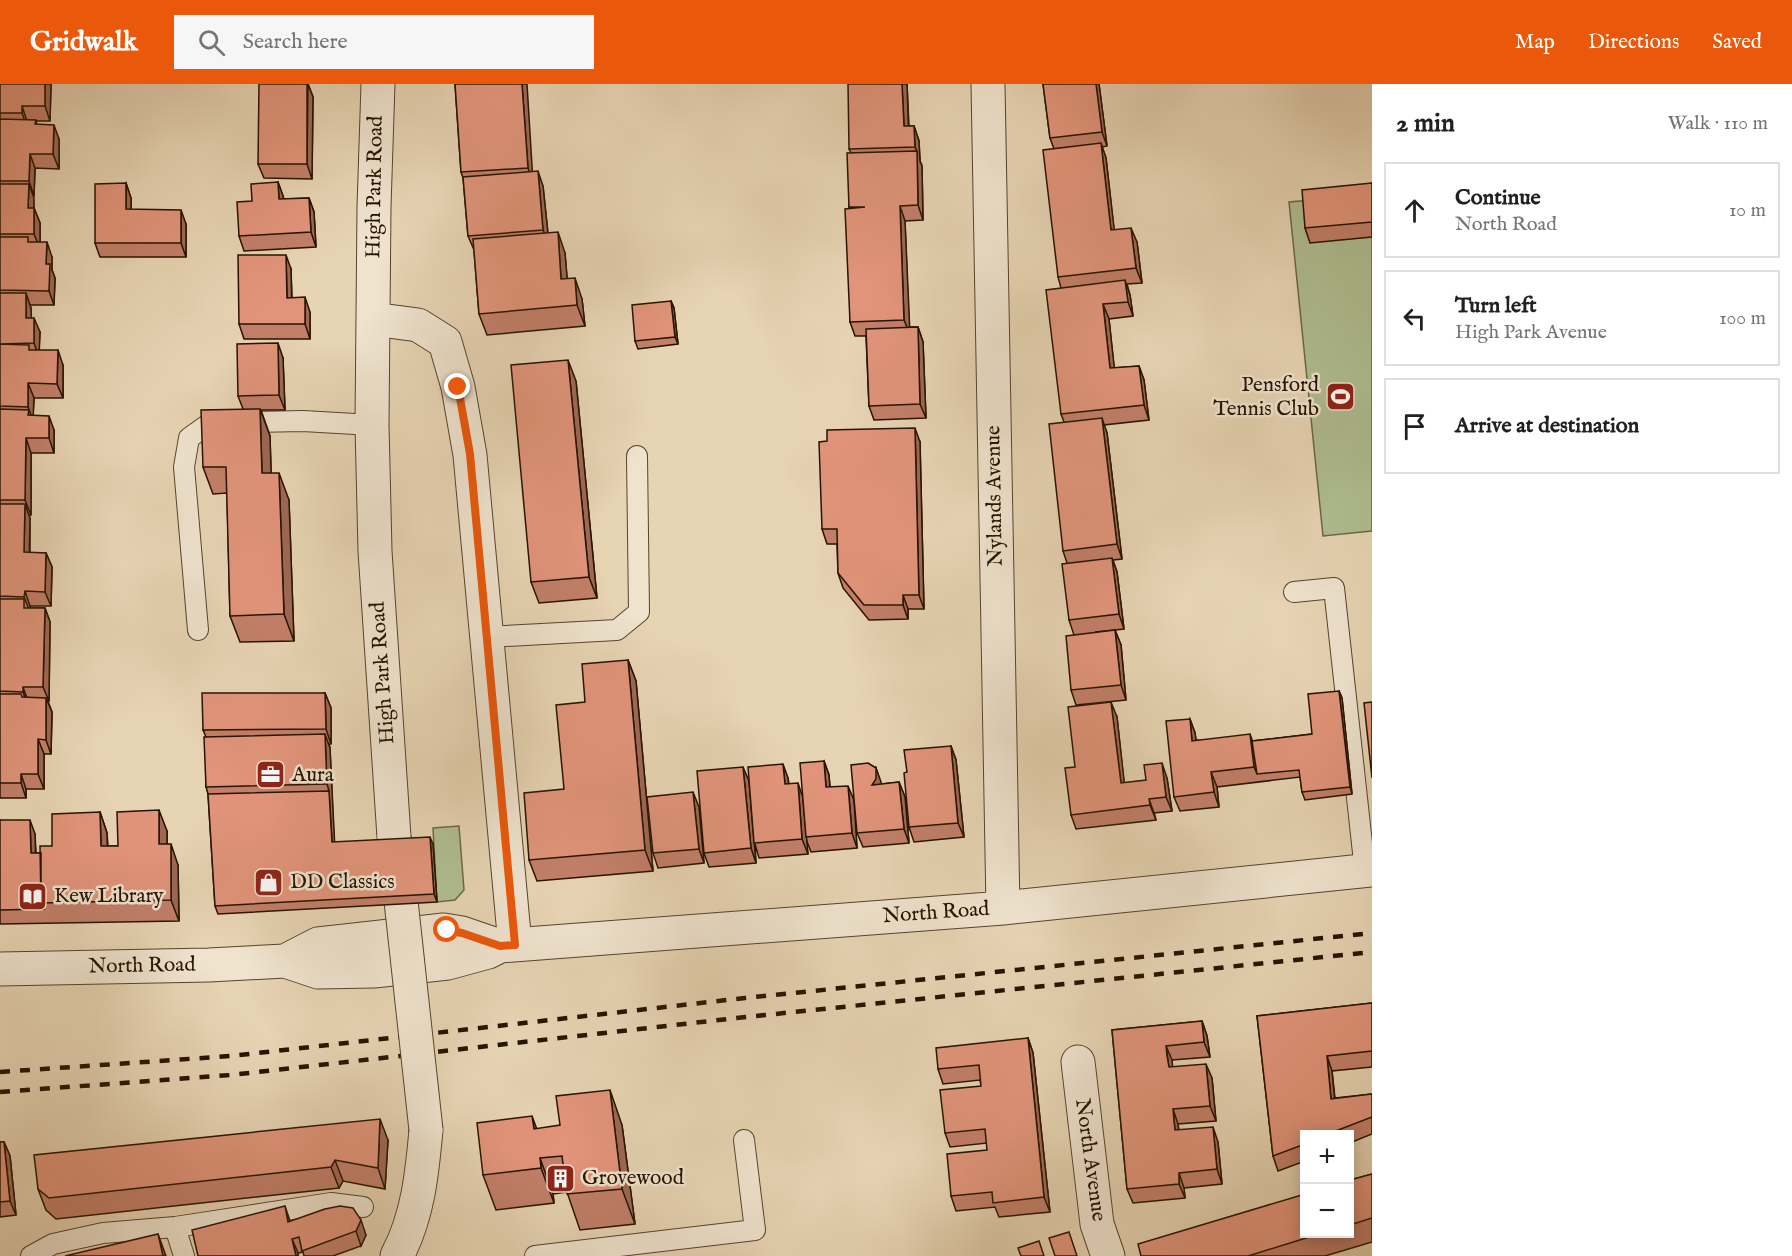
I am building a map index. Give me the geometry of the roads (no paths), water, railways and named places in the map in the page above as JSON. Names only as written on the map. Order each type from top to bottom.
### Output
[{"type":"street","name":"High Park Road","points":[[378,84],[374,207],[372,425],[375,551],[394,837],[426,1130],[421,1184],[408,1236],[397,1256]]},
{"type":"street","name":"Nylands Avenue","points":[[988,84],[1003,908]]},
{"type":"street","points":[[374,319],[418,325],[445,342],[458,387],[470,454],[487,637],[507,945]]},
{"type":"street","name":"North Road","points":[[0,969],[209,965],[285,961],[318,944],[444,930],[507,945],[1003,908],[1369,870]]},
{"type":"street","name":"North Avenue","points":[[1078,1062],[1097,1224],[1108,1256]]},
{"type":"lane","points":[[198,630],[184,467],[189,438],[210,423],[303,421],[372,425]]},
{"type":"lane","points":[[487,637],[617,630],[639,612],[637,456]]},
{"type":"lane","points":[[1294,592],[1334,588],[1369,870]]},
{"type":"lane","points":[[535,1256],[754,1230],[744,1140]]},
{"type":"lane","points":[[31,1256],[53,1244],[93,1235],[175,1227],[331,1203],[363,1207]]},
{"type":"lane","points":[[175,1227],[184,1256]]},
{"type":"railway","points":[[0,1072],[231,1056],[745,998],[1372,933]]},
{"type":"railway","points":[[0,1092],[231,1075],[746,1017],[1372,952]]},
{"type":"place","name":"Pensford Tennis Club","points":[[1340,397]]},
{"type":"place","name":"Aura","points":[[271,775]]},
{"type":"place","name":"DD Classics","points":[[269,882]]},
{"type":"place","name":"Kew Library","points":[[33,896]]},
{"type":"place","name":"Grovewood","points":[[561,1178]]}]
